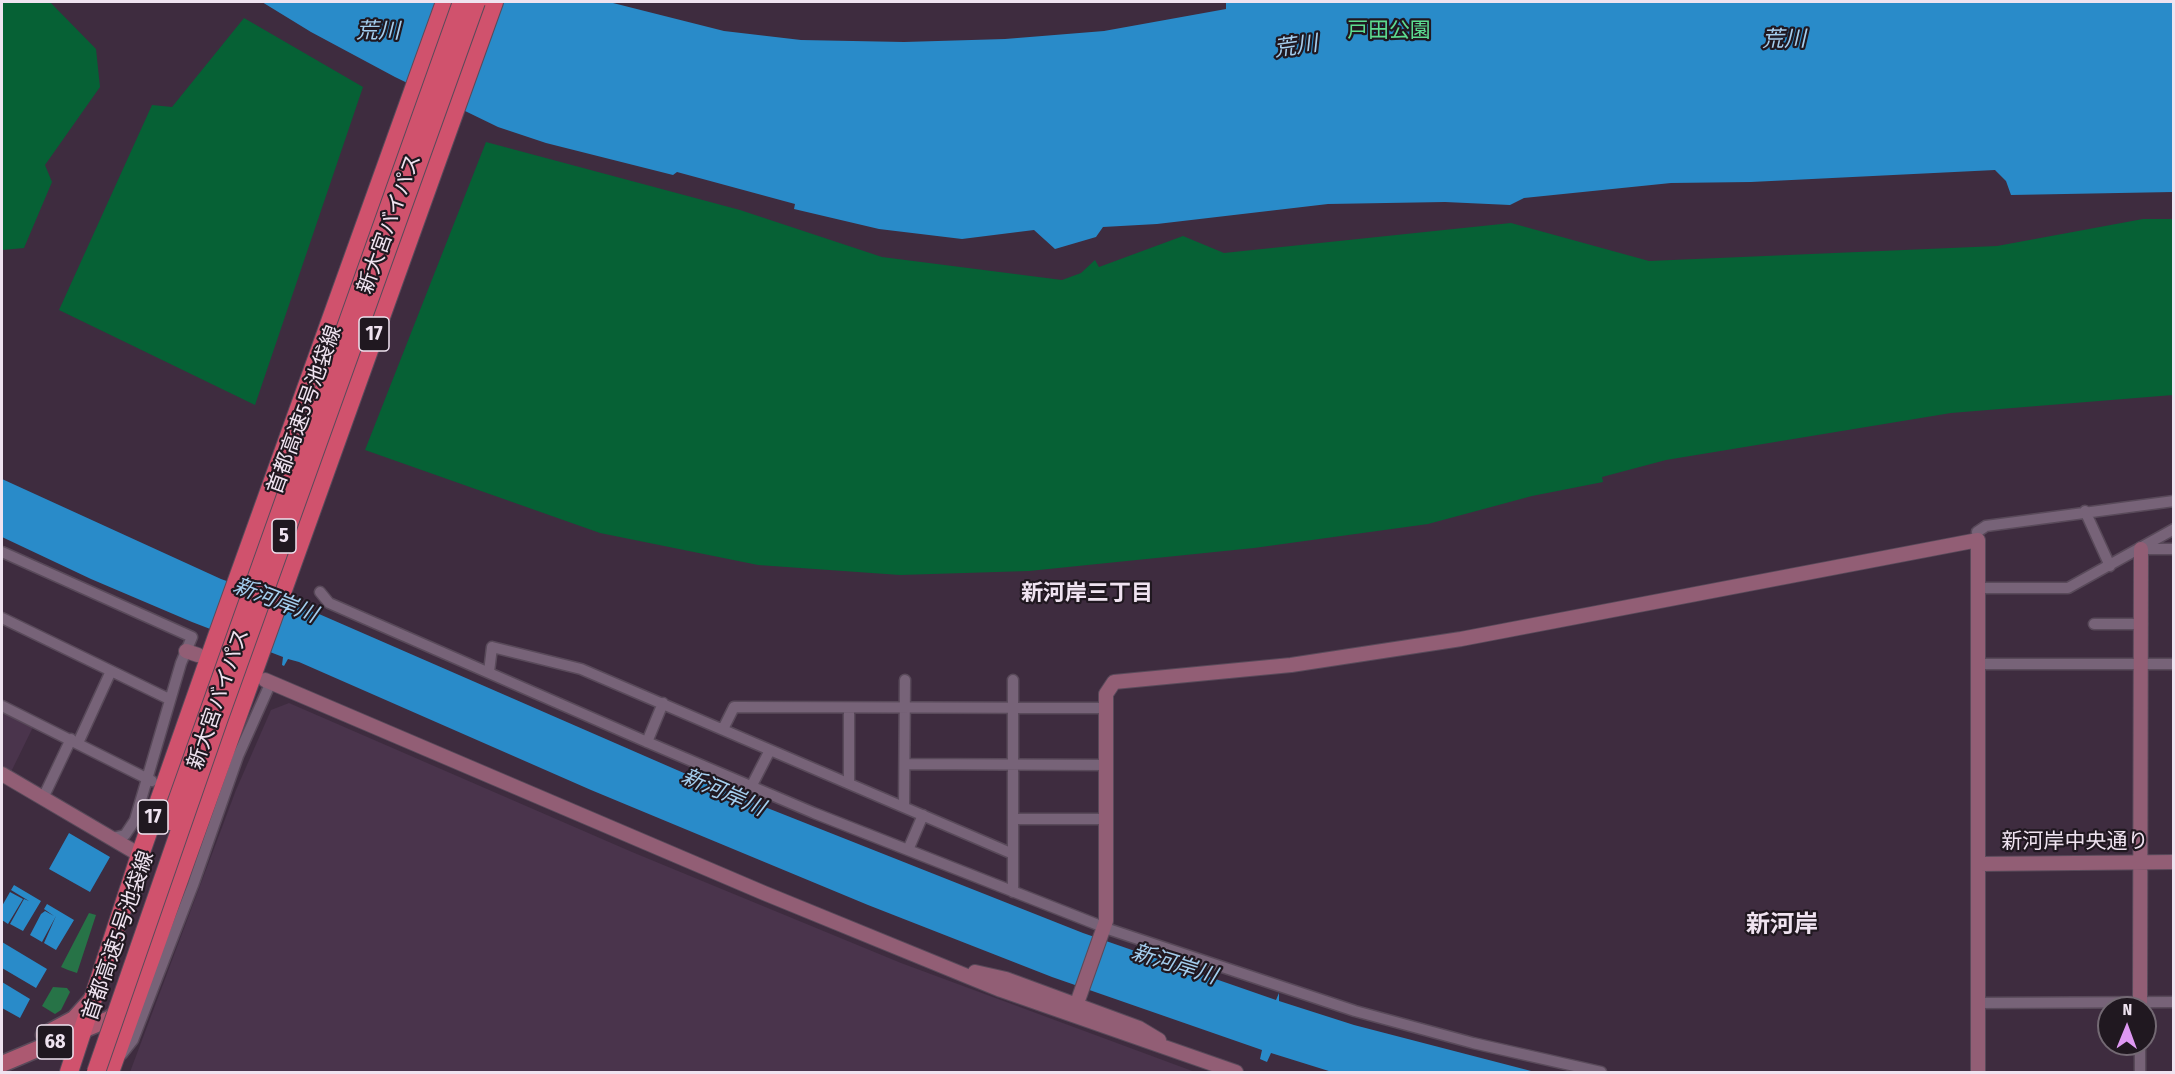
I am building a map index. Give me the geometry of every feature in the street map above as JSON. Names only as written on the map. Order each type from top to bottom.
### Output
[{"type":"highway","name":"新大宮バイパス","points":[[69,1072],[140,855],[445,2]]},
{"type":"highway","name":"首都高速5号池袋線","points":[[84,1072],[206,714],[462,2]]},
{"type":"highway","name":"首都高速5号池袋線","points":[[106,1072],[223,706],[476,2]]},
{"type":"highway","name":"新大宮バイパス","points":[[106,1072],[263,676],[494,2]]},
{"type":"main road","name":"68","points":[[2,1064],[83,1030],[124,1008],[139,992]]},
{"type":"main road","name":"68","points":[[2,1052],[61,1028],[81,1013],[94,997]]},
{"type":"street","points":[[1978,1072],[1977,532],[1986,526],[2085,511],[2174,501]]},
{"type":"street","points":[[2085,511],[2110,566]]},
{"type":"street","points":[[1978,588],[2068,588],[2174,529]]},
{"type":"street","points":[[1077,1004],[1105,928],[1106,691],[1116,681],[1291,665],[1461,639],[1978,540]]},
{"type":"street","points":[[2141,549],[2174,549]]},
{"type":"street","points":[[2140,996],[2141,549]]},
{"type":"street","points":[[2,552],[192,637],[192,653],[169,699],[150,780],[134,823],[125,835],[112,838]]},
{"type":"street","points":[[320,592],[329,603],[647,742],[908,850],[1105,928],[1355,1011],[1473,1043],[1601,1072]]},
{"type":"street","points":[[2,618],[169,699]]},
{"type":"street","points":[[2094,624],[2142,624]]},
{"type":"street","points":[[489,672],[492,647],[581,669],[1013,854]]},
{"type":"street","points":[[1978,664],[2174,664]]},
{"type":"street","points":[[43,798],[111,671]]},
{"type":"street","points":[[106,1072],[133,1040],[238,756],[263,676],[764,893],[1001,990],[1190,1058],[1236,1072]]},
{"type":"street","points":[[904,807],[905,680]]},
{"type":"street","points":[[1013,680],[1013,892]]},
{"type":"street","points":[[647,742],[663,704]]},
{"type":"street","points":[[2,706],[150,780]]},
{"type":"street","points":[[723,729],[734,707],[1106,708]]},
{"type":"street","points":[[849,708],[849,783]]},
{"type":"street","points":[[751,786],[770,750]]},
{"type":"street","points":[[905,764],[1106,765]]},
{"type":"street","points":[[2,774],[140,855]]},
{"type":"street","points":[[908,850],[923,815]]},
{"type":"street","points":[[1013,819],[1106,819]]},
{"type":"street","name":"新河岸中央通り","points":[[1978,864],[2174,862]]},
{"type":"street","points":[[938,964],[1006,980],[1077,1004],[1139,1028],[1190,1058]]},
{"type":"street","points":[[2157,1004],[2174,1002]]},
{"type":"street","points":[[1978,1003],[2097,1004]]},
{"type":"street","points":[[2140,1056],[2140,1072]]},
{"type":"shaded area","points":[[289,703],[632,852],[901,963],[1195,1072],[130,1072],[236,790],[271,710]]},
{"type":"shaded area","points":[[2,711],[33,727],[11,772],[2,768]]},
{"type":"green space","points":[[2,2],[50,2],[96,49],[100,87],[45,165],[52,182],[24,248],[2,250]]},
{"type":"green space","points":[[244,18],[363,87],[255,405],[59,310],[152,105],[172,107]]},
{"type":"green space","points":[[486,142],[740,210],[882,257],[1062,280],[1081,273],[1095,260],[1099,267],[1183,236],[1224,253],[1511,223],[1649,261],[1997,246],[2143,219],[2173,219],[2173,395],[1951,413],[1666,460],[1602,477],[1603,482],[1532,496],[1428,524],[1254,548],[1029,571],[900,575],[758,565],[600,533],[365,450]]},
{"type":"green space","points":[[89,913],[96,915],[77,973],[61,967]]},
{"type":"green space","points":[[53,987],[67,988],[70,992],[61,1010],[55,1014],[42,1006]]},
{"type":"water","name":"荒川","points":[[262,2],[609,2],[724,31],[801,40],[904,42],[1005,39],[1104,31],[1226,9],[1226,2],[2173,2],[2173,192],[2011,195],[2006,181],[1995,170],[1751,182],[1671,183],[1524,198],[1510,205],[1445,202],[1328,204],[1157,224],[1103,227],[1096,237],[1055,249],[1034,230],[962,239],[879,229],[794,209],[795,204],[677,172],[673,175],[546,143],[498,127],[395,77],[311,32]]},
{"type":"water","name":"新河岸川","points":[[2,479],[221,579],[319,614],[732,794],[1083,933],[1276,1000],[1279,993],[1279,1001],[1354,1025],[1535,1072],[1332,1072],[1271,1053],[1267,1062],[1260,1059],[1262,1050],[1052,977],[868,905],[591,790],[299,662],[288,659],[284,666],[282,665],[283,657],[192,622],[91,579],[2,537]]},
{"type":"water","points":[[69,833],[110,857],[90,892],[49,869]]},
{"type":"water","points":[[14,885],[41,901],[23,931],[10,924],[24,899],[29,901],[11,890]]},
{"type":"water","points":[[10,892],[23,899],[8,924],[2,920],[2,906]]},
{"type":"water","points":[[47,904],[74,920],[56,950],[44,943],[56,916],[42,942],[30,935],[41,914],[45,911],[54,916],[44,909]]},
{"type":"water","points":[[2,942],[47,969],[36,988],[2,968]]},
{"type":"water","points":[[2,982],[30,999],[20,1018],[2,1008]]},
{"type":"district","name":"新河岸三丁目","points":[[1087,594]]},
{"type":"district","name":"新河岸","points":[[1782,925]]},
{"type":"park label","name":"戸田公園","points":[[1389,31]]}]
